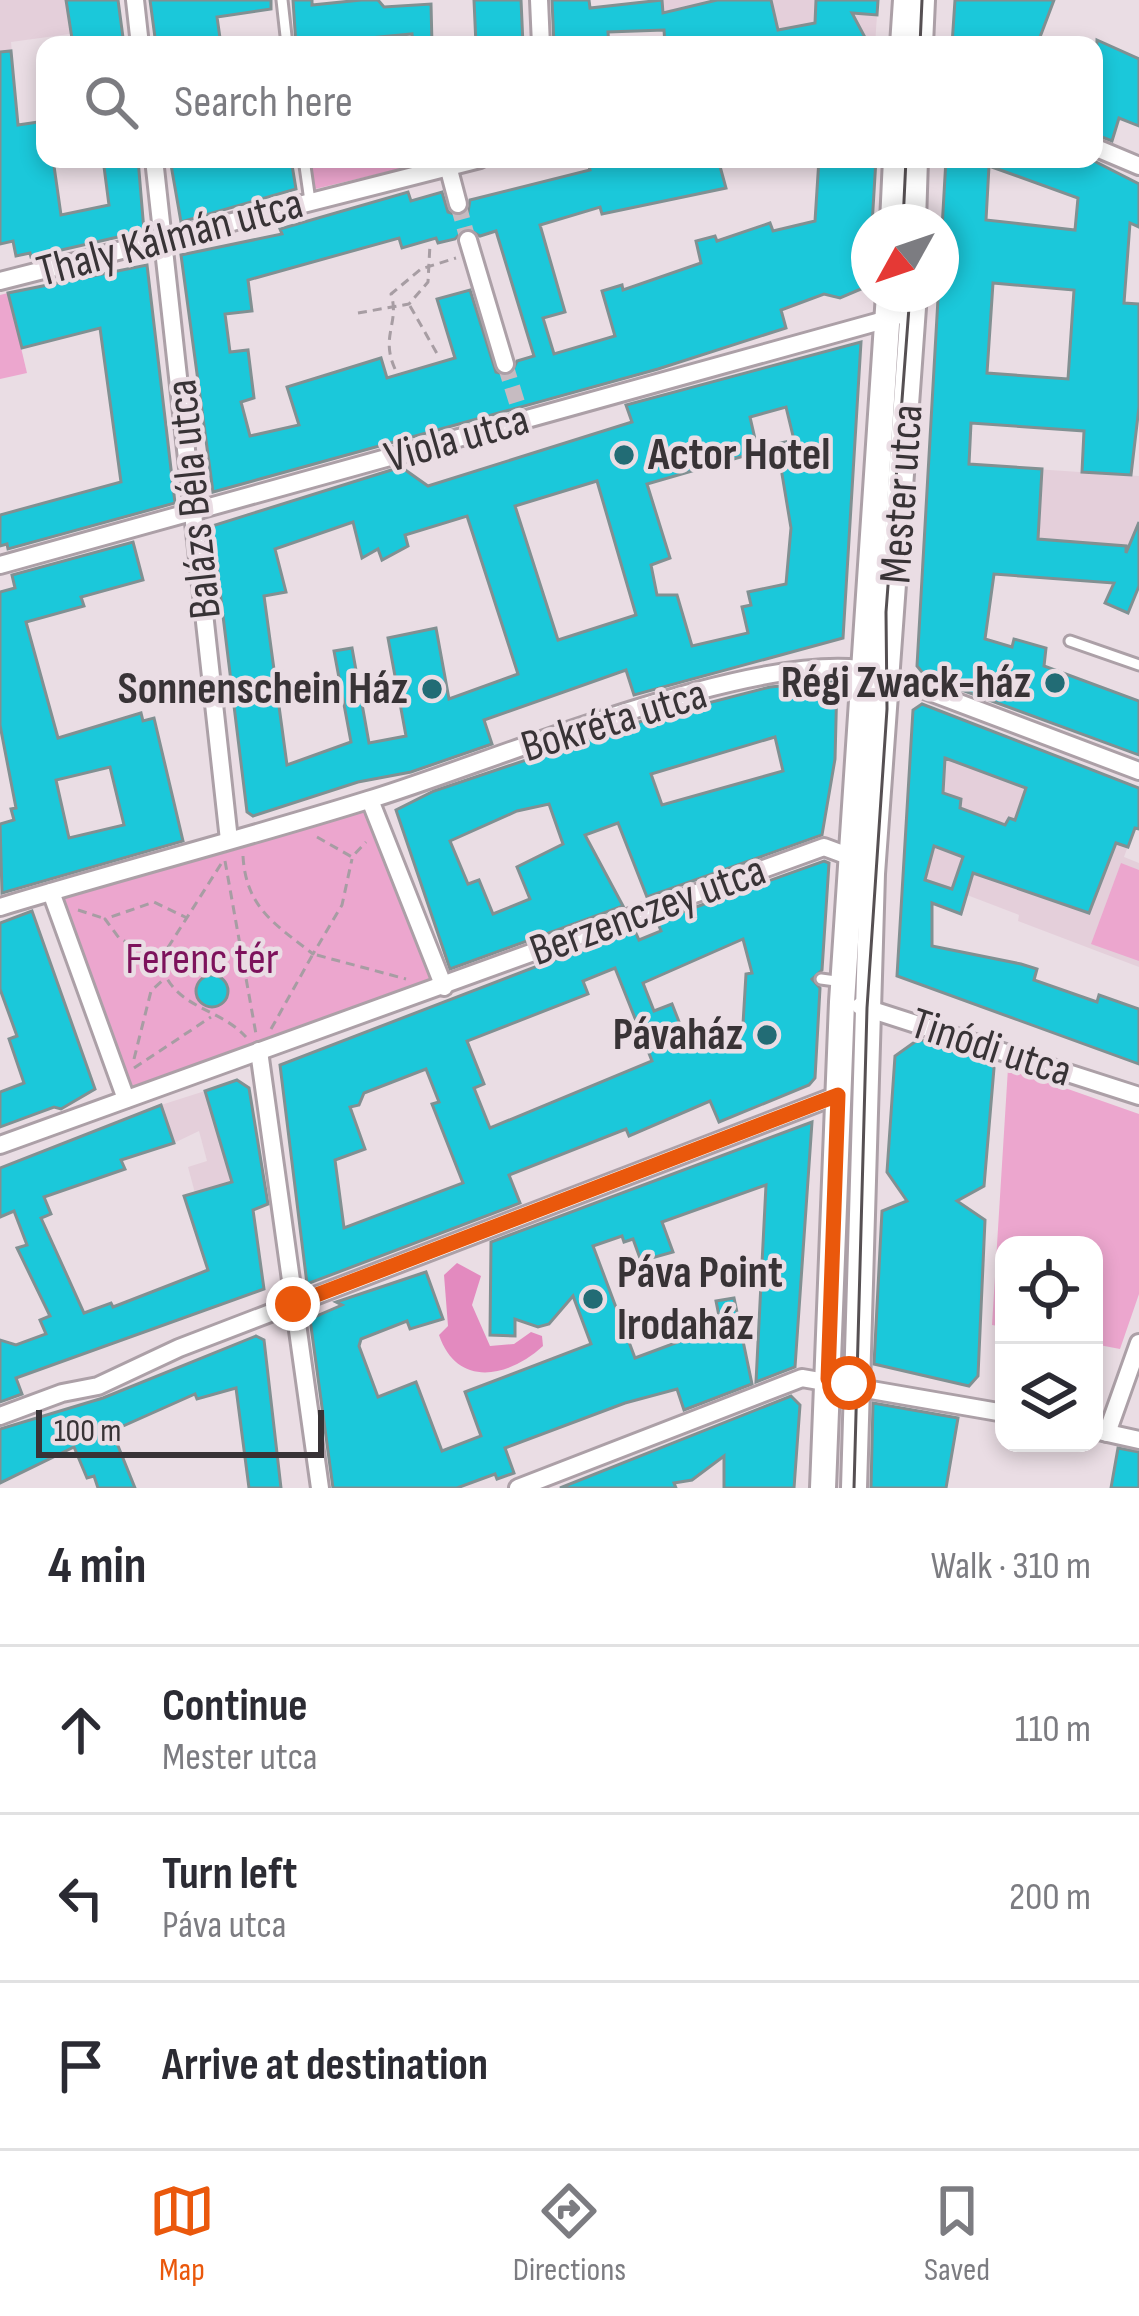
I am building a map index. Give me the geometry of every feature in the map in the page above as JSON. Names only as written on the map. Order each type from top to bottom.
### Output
[{"type":"street","points":[[135,0],[139,36]]},
{"type":"street","points":[[539,0],[541,36]]},
{"type":"street","points":[[903,36],[905,0]]},
{"type":"street","points":[[920,36],[922,0]]},
{"type":"street","points":[[1103,151],[1139,166]]},
{"type":"street","name":"Balázs Béla utca","points":[[155,168],[196,512],[227,848]]},
{"type":"street","name":"Thaly Kálmán utca","points":[[0,281],[440,168]]},
{"type":"street","points":[[449,168],[458,204]]},
{"type":"street","points":[[894,204],[896,168]]},
{"type":"street","points":[[914,204],[915,168]]},
{"type":"street","points":[[470,246],[505,364]]},
{"type":"street","name":"Viola utca","points":[[0,566],[880,312]]},
{"type":"street","name":"Mester utca","points":[[823,1488],[838,1095],[862,668],[900,312]]},
{"type":"street","name":"Mester utca","points":[[854,1488],[859,1384],[843,993],[876,884],[872,874],[886,684],[901,312]]},
{"type":"street","name":"Bokréta utca","points":[[370,800],[639,709],[757,678],[842,664],[862,668],[886,684],[1139,771]]},
{"type":"street","points":[[0,907],[227,848],[370,800],[444,986],[257,1044],[0,1145]]},
{"type":"street","name":"Berzenczey utca","points":[[444,986],[824,847],[850,856]]},
{"type":"street","points":[[51,892],[126,1099]]},
{"type":"street","name":"Tinódi utca","points":[[843,993],[1139,1096]]},
{"type":"street","points":[[257,1044],[320,1488]]},
{"type":"street","points":[[0,1416],[130,1374],[179,1348],[838,1095]]},
{"type":"street","points":[[1103,1425],[1139,1343]]},
{"type":"street","points":[[518,1488],[802,1378],[859,1384],[995,1411]]},
{"type":"street","points":[[1103,1433],[1139,1440]]},
{"type":"lane","points":[[282,0],[286,36]]},
{"type":"lane","points":[[305,168],[310,202]]},
{"type":"lane","points":[[1070,640],[1139,664]]},
{"type":"lane","points":[[849,887],[872,874]]},
{"type":"path","points":[[358,313],[410,304],[428,282],[430,244]]},
{"type":"path","points":[[395,369],[385,345],[392,294],[403,280],[470,246]]},
{"type":"path","points":[[410,304],[439,356]]},
{"type":"path","points":[[227,848],[160,960],[164,979],[196,1010],[235,1024],[257,1044],[342,904],[352,857],[380,827]]},
{"type":"path","points":[[313,835],[352,857]]},
{"type":"path","points":[[227,848],[243,856],[261,851]]},
{"type":"path","points":[[227,848],[257,1044]]},
{"type":"path","points":[[243,856],[245,886],[269,920],[313,954],[409,980]]},
{"type":"path","points":[[160,960],[119,938],[105,919],[154,902],[188,918]]},
{"type":"path","points":[[126,1099],[142,1017],[152,991],[164,979]]},
{"type":"path","points":[[132,1069],[212,1016]]},
{"type":"shaded area","points":[[0,0],[118,0],[121,27],[11,42],[30,253],[16,256],[13,241],[0,244]]},
{"type":"shaded area","points":[[662,0],[878,0],[876,36],[664,36]]},
{"type":"shaded area","points":[[929,462],[1139,476],[1139,520],[1114,583],[921,567]]},
{"type":"shaded area","points":[[922,704],[1139,788],[1139,816],[1124,857],[1139,863],[1139,967],[1018,921],[1019,915],[967,895],[902,877],[913,710]]},
{"type":"shaded area","points":[[205,1091],[232,1182],[195,1193],[188,1167],[207,1161],[199,1131],[174,1143],[161,1105]]},
{"type":"shaded area","points":[[457,1263],[481,1276],[472,1305],[490,1346],[514,1344],[531,1332],[542,1336],[543,1346],[499,1371],[471,1370],[458,1364],[439,1335],[448,1326],[444,1275]]},
{"type":"green space","points":[[312,168],[403,168],[315,189]]},
{"type":"green space","points":[[8,293],[27,373],[0,379],[0,295]]},
{"type":"green space","name":"Ferenc tér","points":[[370,800],[444,987],[126,1099],[51,892]]},
{"type":"green space","points":[[1121,863],[1139,870],[1139,961],[1091,944]]},
{"type":"green space","points":[[1008,1068],[1139,1114],[1139,1294],[1120,1349],[1103,1346],[1103,1236],[998,1236]]},
{"type":"building","points":[[66,0],[118,0],[123,36],[72,36]]},
{"type":"building","points":[[150,0],[271,0],[271,9],[217,17],[220,36],[155,36]]},
{"type":"building","points":[[293,0],[312,0],[312,5],[361,0],[378,0],[384,7],[431,4],[432,36],[295,36]]},
{"type":"building","points":[[474,0],[521,0],[523,36],[476,36]]},
{"type":"building","points":[[552,0],[589,0],[590,8],[662,0],[663,13],[717,0],[771,0],[778,30],[815,23],[816,0],[878,0],[877,15],[852,13],[864,36],[664,36],[664,30],[554,36]]},
{"type":"building","points":[[955,0],[1054,0],[1040,36],[953,36]]},
{"type":"building","points":[[1103,43],[1139,59],[1139,126],[1119,118],[1112,141],[1103,138]]},
{"type":"building","points":[[11,51],[18,125],[36,122],[36,168],[54,168],[61,215],[109,205],[104,168],[139,168],[144,231],[31,257],[30,253],[16,256],[13,241],[0,244],[0,52]]},
{"type":"building","points":[[1103,166],[1139,184],[1139,227],[1130,223],[1124,303],[1139,304],[1139,407],[1131,475],[1082,472],[1084,431],[971,423],[969,464],[1042,469],[1038,539],[1126,546],[1126,553],[1139,522],[1139,586],[1128,613],[1105,603],[1114,583],[994,574],[985,639],[1012,647],[1014,639],[1046,648],[1044,666],[1139,701],[1139,755],[926,677],[917,666],[937,312],[959,312],[959,204],[943,204],[945,168],[989,168],[986,220],[1075,230],[1078,198],[995,168]],"holes":[[[993,283],[1074,290],[1068,379],[987,373]]]},
{"type":"building","points":[[172,168],[292,168],[296,189],[181,222]]},
{"type":"building","points":[[589,168],[720,168],[726,188],[602,214],[600,207],[540,225],[565,312],[543,318],[554,354],[615,336],[602,291],[622,285],[623,290],[701,263],[696,241],[715,236],[717,241],[770,223],[773,231],[815,221],[818,168],[875,168],[873,204],[851,204],[851,293],[840,298],[824,294],[781,310],[786,328],[658,369],[213,492],[181,255],[282,234],[280,229],[408,192],[411,201],[442,192],[448,212],[460,216],[468,212],[470,200]],"holes":[[[466,228],[480,236],[496,231],[534,356],[517,361],[510,376],[496,372],[470,290],[437,299],[455,358],[387,378],[381,358],[287,387],[299,425],[250,436],[241,402],[254,398],[248,350],[230,352],[225,314],[252,311],[248,280],[399,238],[402,248],[436,238],[438,243],[455,239]]]},
{"type":"building","points":[[147,265],[175,503],[8,549],[7,544],[0,546],[0,515],[121,482],[100,328],[22,348],[8,293]]},
{"type":"building","points":[[861,342],[843,638],[634,695],[626,670],[484,720],[492,744],[253,816],[247,812],[212,526],[401,467],[428,486],[632,422],[626,405]],"holes":[[[786,407],[794,440],[777,444],[791,528],[786,584],[748,592],[751,605],[742,607],[748,633],[692,646],[677,595],[657,595],[651,565],[670,558],[647,484],[758,452],[750,417]],[[597,481],[636,615],[558,640],[515,506]],[[467,516],[518,674],[449,699],[436,628],[388,638],[406,736],[369,743],[352,648],[334,651],[351,742],[287,765],[264,596],[286,592],[275,549],[353,522],[362,558],[378,549],[382,560],[408,546],[405,535]]]},
{"type":"building","points":[[133,542],[143,580],[81,597],[84,606],[26,622],[58,738],[141,713],[143,721],[154,718],[183,841],[2,893],[0,824],[14,820],[11,809],[16,808],[0,725],[0,592],[15,588],[12,575]],"holes":[[[110,767],[124,825],[69,838],[56,780]]]},
{"type":"building","points":[[837,681],[835,759],[822,835],[647,897],[618,823],[585,835],[623,906],[450,969],[396,810],[434,791],[654,717],[770,687]],"holes":[[[775,737],[783,771],[662,805],[651,774]],[[549,804],[563,844],[517,867],[530,899],[493,914],[479,880],[468,884],[450,841],[517,811]]]},
{"type":"building","points":[[922,704],[1139,788],[1139,829],[1135,828],[1128,847],[1116,843],[1089,913],[973,873],[961,914],[932,903],[932,946],[1021,964],[1037,969],[1034,980],[1097,1002],[1099,995],[1139,1009],[1139,1064],[897,976],[913,710]],"holes":[[[945,758],[1026,788],[1015,820],[1009,818],[1005,825],[960,808],[961,799],[943,793]],[[934,846],[963,857],[952,889],[925,880]]]},
{"type":"building","points":[[829,863],[822,970],[812,979],[820,988],[815,1078],[809,1085],[719,1122],[710,1101],[629,1136],[626,1129],[509,1175],[520,1203],[307,1284],[280,1065],[634,929],[639,940],[661,931],[657,921]],"holes":[[[743,939],[752,973],[746,974],[743,1024],[689,1047],[672,1004],[654,1011],[643,983]],[[615,968],[652,1061],[490,1128],[474,1088],[484,1084],[467,1041],[588,994],[583,981]],[[426,1069],[439,1102],[432,1104],[463,1183],[344,1228],[335,1160],[365,1149],[350,1107],[359,1105],[364,1093]]]},
{"type":"building","points":[[32,911],[95,1089],[61,1109],[54,1107],[0,1127],[0,1092],[24,1083],[9,1039],[17,1036],[0,989],[0,923]]},
{"type":"building","points":[[212,975],[223,980],[228,991],[223,1002],[212,1007],[201,1002],[196,991],[201,980]]},
{"type":"building","points":[[919,1039],[987,1061],[994,1068],[984,1186],[957,1201],[985,1220],[978,1376],[969,1386],[874,1364],[882,1211],[907,1201],[887,1172],[895,1056]]},
{"type":"building","points":[[237,1080],[249,1088],[268,1204],[253,1210],[264,1289],[16,1378],[22,1394],[0,1402],[0,1340],[16,1345],[46,1334],[40,1320],[50,1316],[17,1248],[27,1245],[14,1211],[0,1217],[0,1168],[161,1105],[174,1143],[121,1160],[125,1169],[44,1197],[51,1214],[41,1218],[84,1313],[111,1303],[113,1307],[208,1270],[184,1196],[232,1182],[205,1091]]},
{"type":"building","points":[[812,1122],[795,1367],[756,1382],[766,1185],[662,1222],[673,1252],[641,1261],[633,1239],[624,1242],[622,1236],[593,1246],[635,1358],[721,1326],[716,1301],[734,1298],[752,1384],[684,1410],[677,1389],[625,1403],[505,1448],[514,1473],[497,1479],[495,1474],[457,1488],[333,1488],[310,1319],[342,1305],[336,1302],[426,1272],[443,1319],[410,1329],[407,1321],[361,1339],[359,1346],[378,1397],[416,1382],[442,1451],[481,1436],[465,1392],[591,1344],[573,1296],[549,1324],[538,1327],[515,1319],[515,1336],[490,1335],[491,1242]]},
{"type":"building","points":[[256,1336],[264,1340],[281,1488],[249,1488],[236,1388],[197,1399],[195,1394],[112,1431],[135,1488],[98,1488],[94,1476],[87,1478],[74,1447],[0,1483],[0,1429],[103,1398]]},
{"type":"building","points":[[791,1396],[800,1405],[794,1488],[724,1488],[724,1456],[692,1480],[674,1483],[676,1488],[560,1488]]},
{"type":"building","points":[[873,1403],[958,1418],[946,1488],[871,1488]]},
{"type":"building","points":[[1118,1448],[1139,1452],[1139,1488],[1111,1488]]},
{"type":"tunnel","points":[[458,204],[468,240]]},
{"type":"tunnel","points":[[505,364],[518,406]]},
{"type":"tram line","points":[[920,36],[922,0]]},
{"type":"tram line","points":[[904,204],[906,168]]},
{"type":"tram line","points":[[854,1488],[867,1008],[887,709],[886,612],[909,312]]},
{"type":"place","name":"Actor Hotel","points":[[624,455]]},
{"type":"place","name":"Régi Zwack-ház","points":[[1055,683]]},
{"type":"place","name":"Sonnenschein Ház","points":[[432,689]]},
{"type":"place","name":"Pávaház","points":[[767,1035]]},
{"type":"place","name":"Páva Point Irodaház","points":[[593,1299]]},
{"type":"route","points":[[293,1304],[838,1095],[828,1379],[849,1383]]}]
